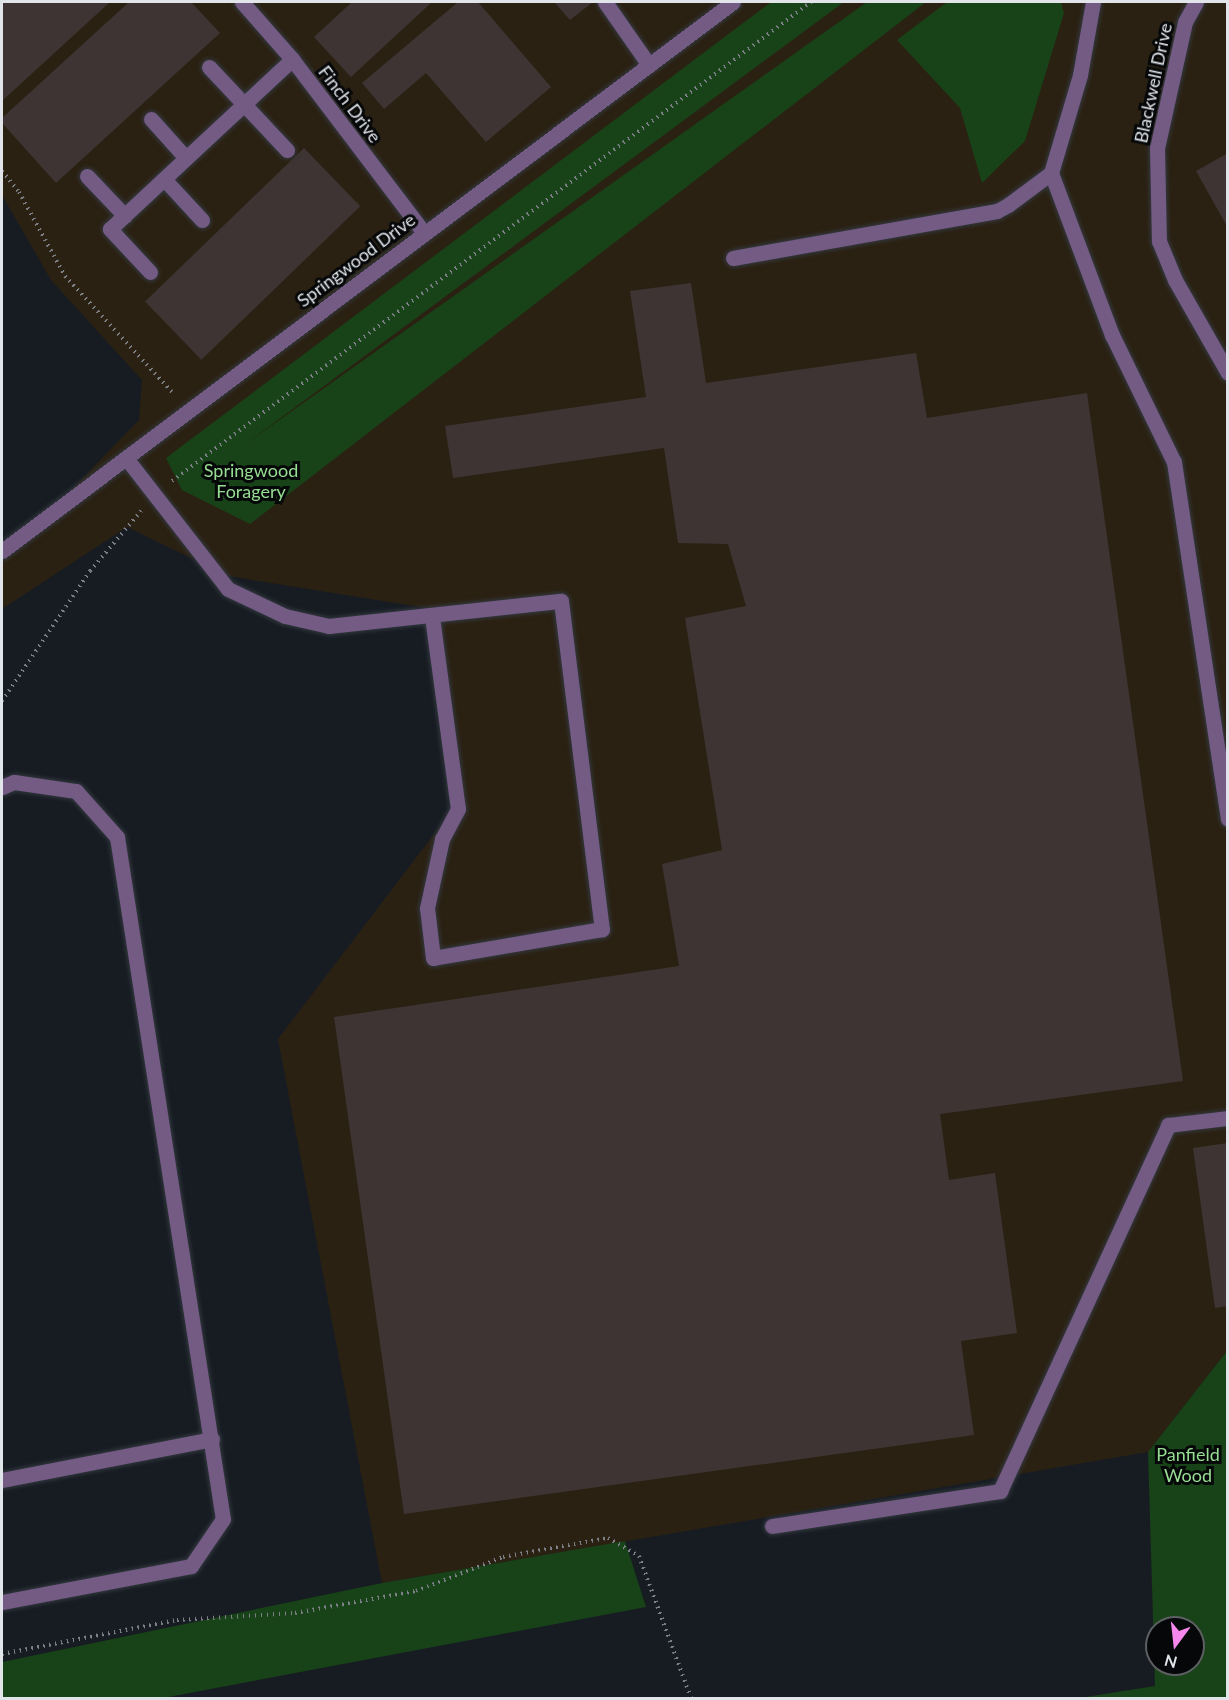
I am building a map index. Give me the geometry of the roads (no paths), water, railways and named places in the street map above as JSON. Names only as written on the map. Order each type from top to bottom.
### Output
[{"type":"street","name":"Finch Drive","points":[[242,2],[292,59],[424,233]]},
{"type":"street","points":[[605,2],[649,65]]},
{"type":"street","name":"Springwood Drive","points":[[2,551],[734,2]]},
{"type":"street","points":[[1093,2],[1080,75],[1051,173],[1112,335],[1174,462],[1227,819]]},
{"type":"street","name":"Blackwell Drive","points":[[1196,2],[1185,22],[1157,148],[1159,241],[1175,280],[1227,373]]},
{"type":"street","points":[[150,272],[110,229],[292,59]]},
{"type":"street","points":[[208,67],[287,150]]},
{"type":"street","points":[[151,119],[186,158]]},
{"type":"street","points":[[733,258],[997,211],[1051,173]]},
{"type":"street","points":[[87,176],[125,216]]},
{"type":"street","points":[[164,179],[202,220]]},
{"type":"street","points":[[126,458],[228,589],[285,616],[328,626],[432,617],[561,601],[602,929],[433,958],[427,908],[442,839],[458,809],[432,617]]},
{"type":"street","points":[[2,787],[14,782],[76,791],[117,837],[223,1519],[191,1566],[2,1602]]},
{"type":"street","points":[[772,1526],[1000,1491],[1168,1125],[1227,1118]]},
{"type":"street","points":[[2,1480],[212,1439]]},
{"type":"park label","name":"Springwood Foragery","points":[[251,481]]},
{"type":"park label","name":"Panfield Wood","points":[[1188,1465]]}]
